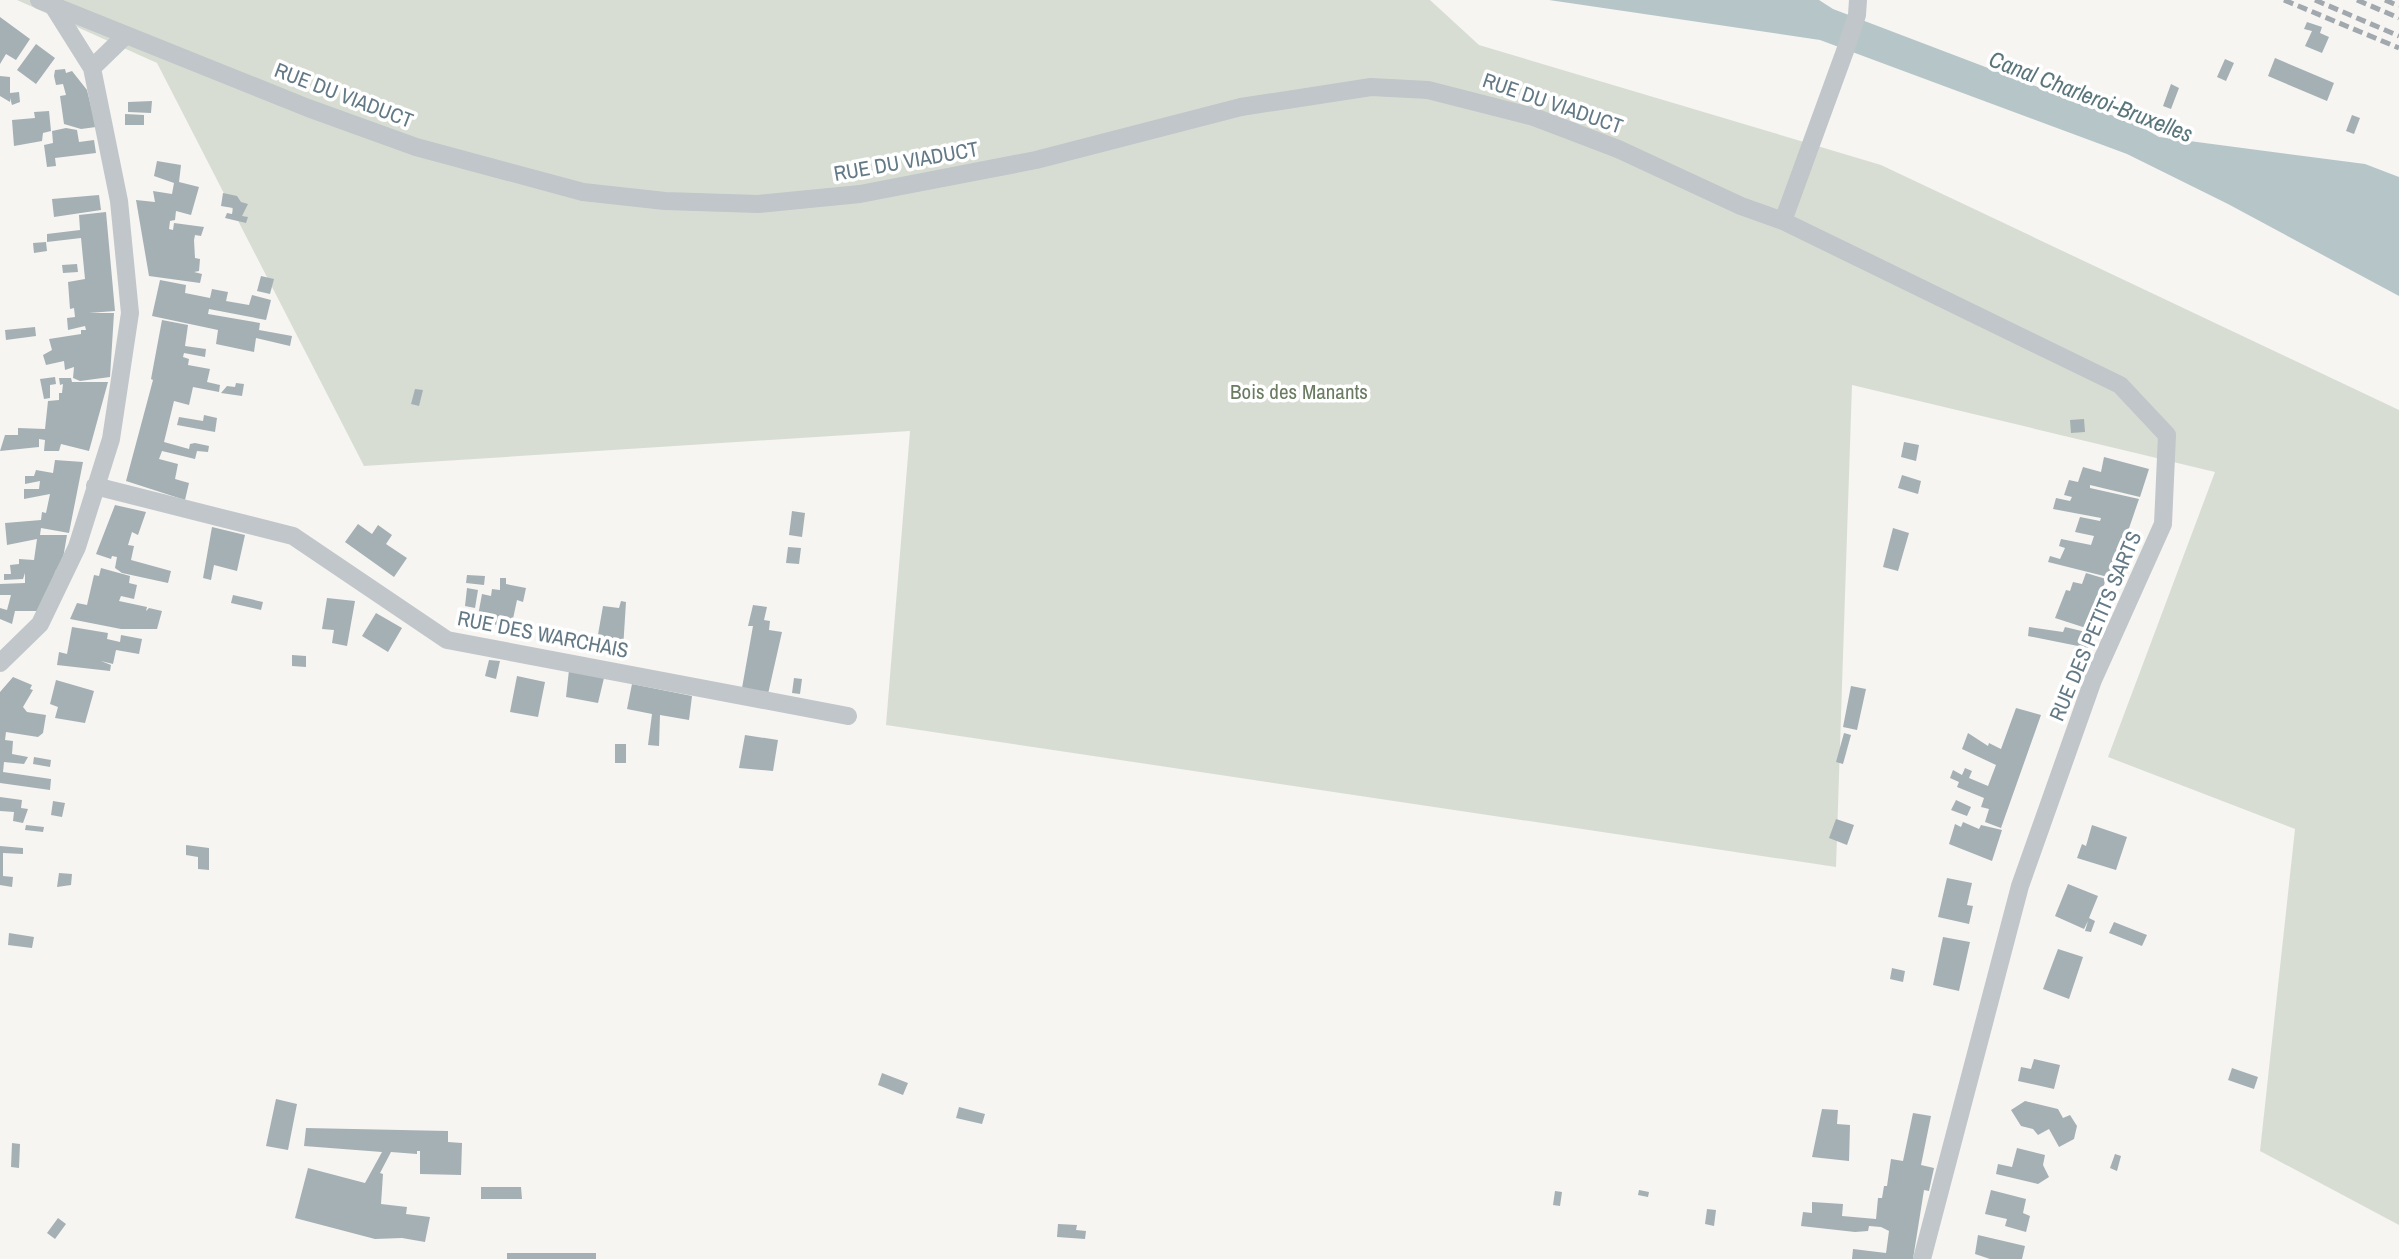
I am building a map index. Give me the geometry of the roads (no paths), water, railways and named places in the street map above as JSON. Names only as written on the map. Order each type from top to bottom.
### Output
[{"type":"street","name":"RUE DU VIADUCT","points":[[46,3],[125,36],[416,147],[494,170],[596,193],[665,201],[758,204],[860,194],[1036,160],[1241,107],[1371,87],[1428,90],[1534,117],[1618,149],[1741,206],[1783,221]]},
{"type":"street","points":[[0,663],[40,624],[77,547],[94,486],[111,439],[130,313],[119,201],[92,68],[46,3]]},
{"type":"street","points":[[1783,221],[1845,51],[1857,8]]},
{"type":"street","points":[[92,68],[125,36]]},
{"type":"street","name":"RUE DES PETITS SARTS","points":[[1783,221],[2120,385],[2167,435],[2163,524],[2093,680],[2020,886],[1922,1259]]},
{"type":"street","name":"RUE DES WARCHAIS","points":[[94,486],[293,536],[447,640],[848,716]]},
{"type":"railway","points":[[2284,0],[2399,48]]},
{"type":"railway","points":[[2315,0],[2399,36]]},
{"type":"railway","points":[[2357,0],[2399,18]]},
{"type":"railway","points":[[2385,0],[2399,6]]},
{"type":"water label","name":"Canal Charleroi-Bruxelles","points":[[2091,96]]},
{"type":"park label","name":"Bois des Manants","points":[[1299,391]]}]
